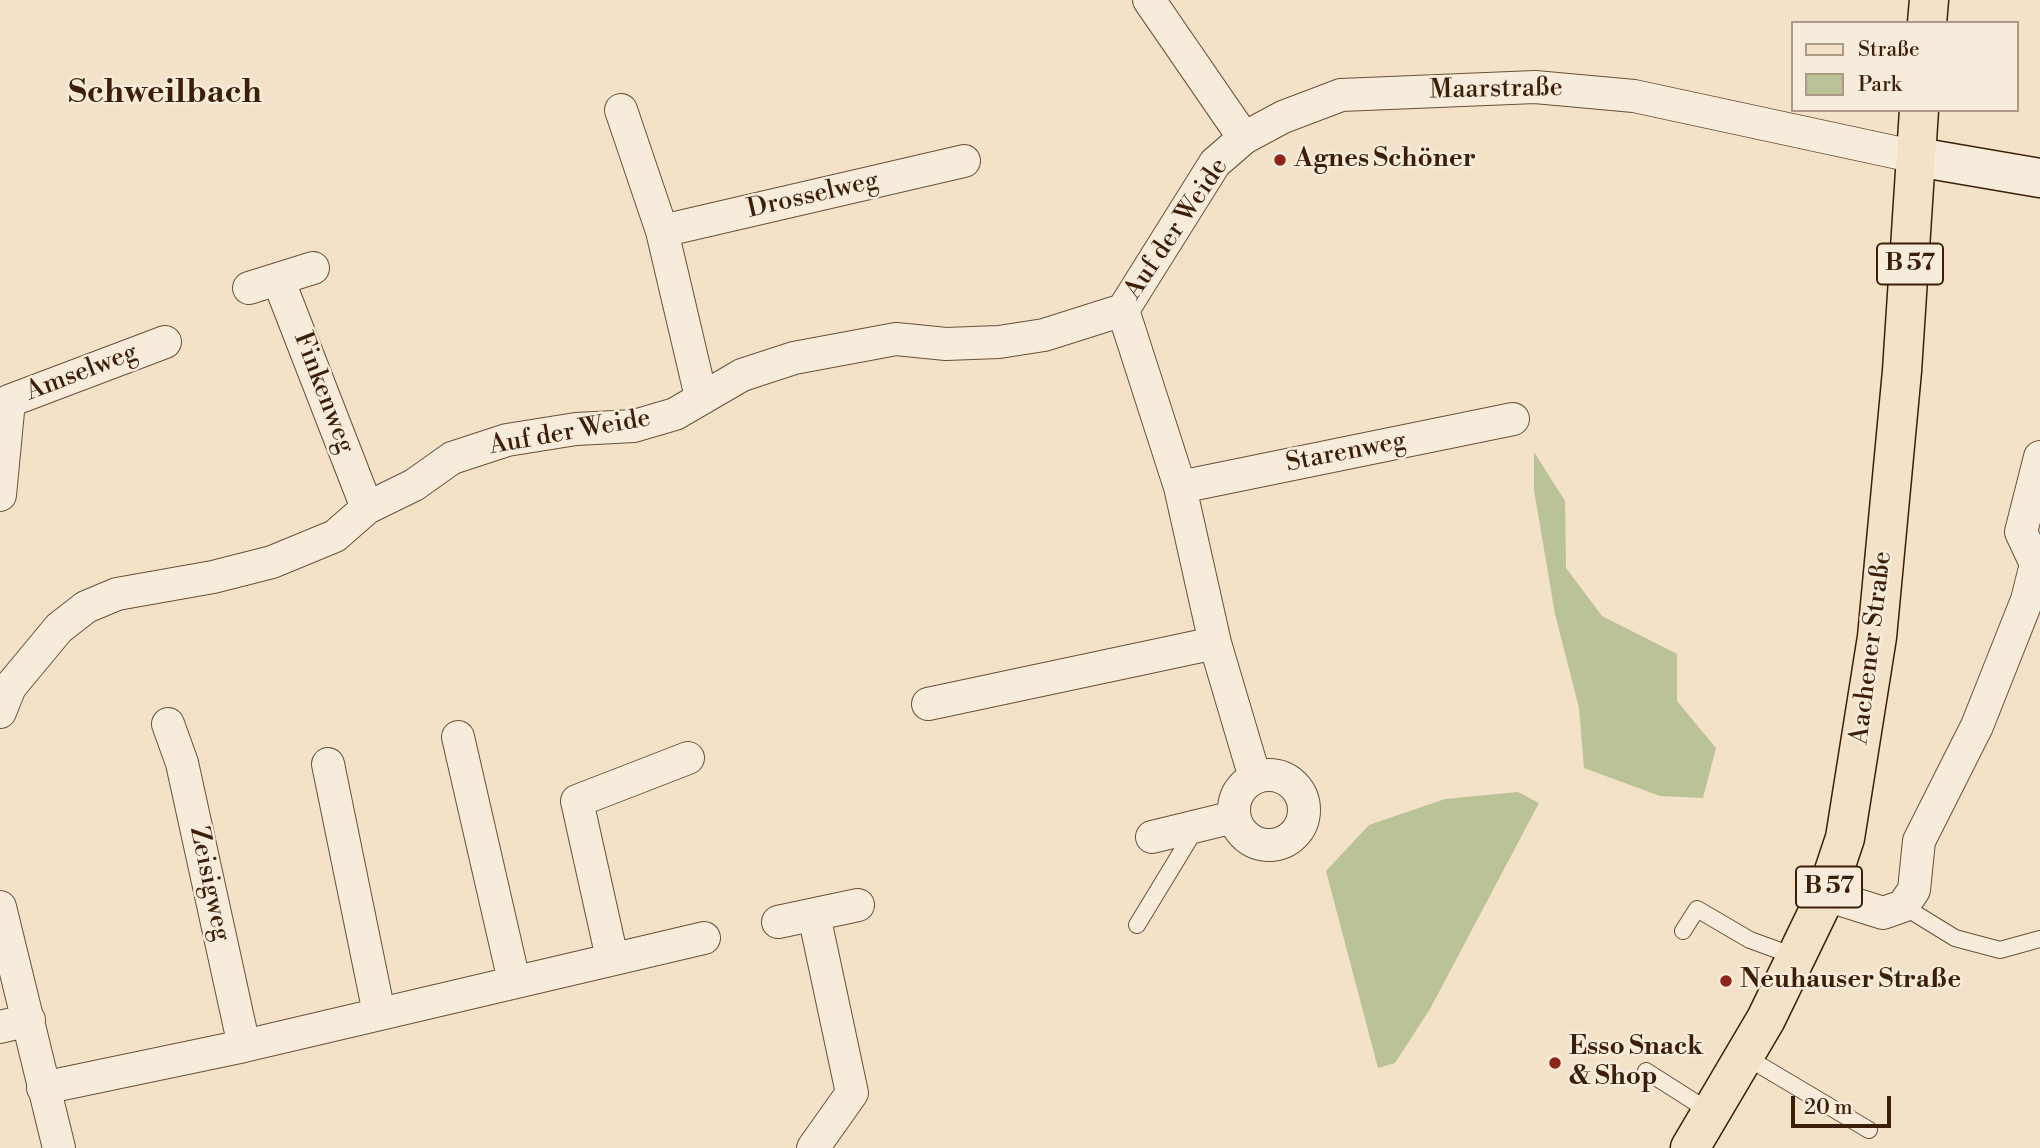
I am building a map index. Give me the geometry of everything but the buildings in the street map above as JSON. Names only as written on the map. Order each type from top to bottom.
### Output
[{"type":"main road","points":[[1927,21],[1929,0]]},
{"type":"main road","name":"Aachener Straße","points":[[1690,1148],[1746,1057],[1797,957],[1826,895],[1845,838],[1878,637],[1919,112]]},
{"type":"street","points":[[1149,0],[1244,138]]},
{"type":"street","name":"Maarstraße","points":[[1244,138],[1283,117],[1341,95],[1535,87],[1634,96],[1917,157]]},
{"type":"street","points":[[621,110],[662,231],[701,397]]},
{"type":"street","name":"Auf der Weide","points":[[3,690],[60,628],[86,607],[117,594],[213,577],[272,562],[335,536],[367,508],[414,485],[452,458],[507,440],[576,429],[635,426],[675,414],[742,375],[827,350],[895,339],[946,344],[999,342],[1044,335],[1124,310],[1215,163],[1244,138]]},
{"type":"street","points":[[1917,157],[2040,178]]},
{"type":"street","name":"Drosselweg","points":[[662,231],[964,161]]},
{"type":"street","name":"Finkenweg","points":[[313,268],[263,284],[367,508]]},
{"type":"street","points":[[1124,310],[1180,487],[1214,643],[1255,778]]},
{"type":"street","name":"Amselweg","points":[[0,495],[9,401],[165,342]]},
{"type":"street","name":"Starenweg","points":[[1180,487],[1513,419]]},
{"type":"street","points":[[1826,895],[1883,913],[1903,906],[1914,890],[1919,841],[1977,726],[2027,600],[2038,565],[2021,532],[2040,457]]},
{"type":"street","points":[[928,705],[1214,643]]},
{"type":"street","name":"Zeisigweg","points":[[168,724],[183,763],[244,1046]]},
{"type":"street","points":[[458,737],[514,981]]},
{"type":"street","points":[[612,958],[577,801],[688,758]]},
{"type":"street","points":[[328,764],[379,1013]]},
{"type":"street","points":[[1278,776],[1289,781],[1303,800],[1302,823],[1290,838],[1268,846],[1246,837],[1234,817],[1238,794],[1255,778],[1278,776]]},
{"type":"street","points":[[1152,837],[1234,817]]},
{"type":"street","points":[[778,922],[858,905]]},
{"type":"street","points":[[0,907],[14,1023],[43,1088],[59,1148]]},
{"type":"street","points":[[813,1148],[852,1093],[814,915]]},
{"type":"street","points":[[43,1088],[244,1046],[704,938]]},
{"type":"lane","points":[[1137,925],[1197,826]]},
{"type":"lane","points":[[1903,906],[1955,937],[2000,950],[2040,939]]},
{"type":"lane","points":[[1683,931],[1697,909],[1750,940],[1797,957]]},
{"type":"lane","points":[[1746,1057],[1869,1130]]},
{"type":"lane","points":[[1646,1071],[1713,1113]]},
{"type":"green space","points":[[1534,452],[1565,501],[1566,568],[1602,616],[1677,654],[1677,701],[1716,748],[1703,798],[1660,796],[1584,768],[1579,708],[1555,614],[1534,490]]},
{"type":"green space","points":[[1518,792],[1539,803],[1430,1009],[1395,1063],[1378,1068],[1326,871],[1369,825],[1445,799]]},
{"type":"place","name":"Agnes Schöner","points":[[1280,160]]},
{"type":"place","name":"Neuhauser Straße","points":[[1726,981]]},
{"type":"place","name":"Esso Snack & Shop","points":[[1555,1063]]},
{"type":"district","name":"Schweilbach","points":[[165,94]]}]
